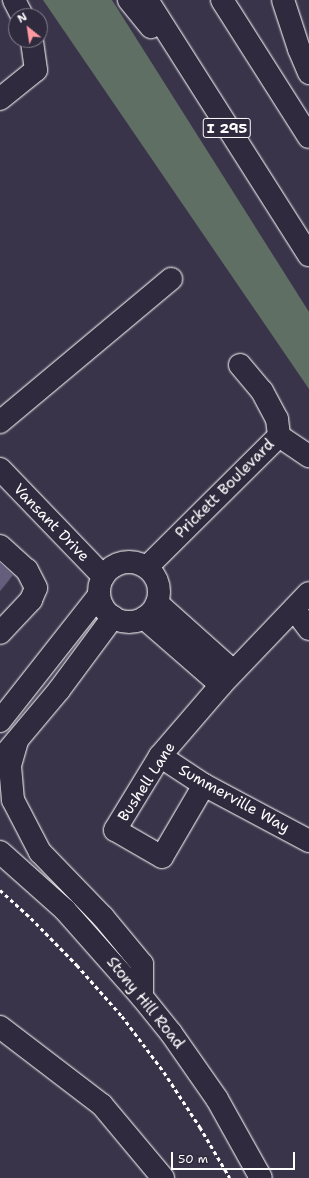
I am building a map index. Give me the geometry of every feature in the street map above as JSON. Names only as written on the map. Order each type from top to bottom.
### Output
[{"type":"main road","points":[[129,0],[213,106]]},
{"type":"main road","name":"I 295","points":[[147,0],[309,255]]},
{"type":"main road","points":[[222,0],[309,137]]},
{"type":"main road","points":[[283,0],[299,49],[309,73]]},
{"type":"main road","points":[[0,99],[36,70],[33,48]]},
{"type":"main road","points":[[0,422],[171,278]]},
{"type":"main road","name":"Prickett Boulevard","points":[[147,567],[279,436],[277,419],[266,398],[240,365]]},
{"type":"main road","points":[[279,436],[309,456]]},
{"type":"main road","name":"Vansant Drive","points":[[0,469],[101,586]]},
{"type":"main road","points":[[0,546],[27,570],[36,588],[32,600],[0,633]]},
{"type":"main road","points":[[0,721],[101,586],[114,566],[128,561],[147,567],[154,575],[160,593],[151,611],[135,622],[125,622],[113,617],[101,605],[101,586]]},
{"type":"main road","name":"Bushell Lane","points":[[204,785],[162,857],[115,830],[160,756],[227,678],[309,593]]},
{"type":"main road","points":[[294,609],[309,629]]},
{"type":"main road","points":[[151,611],[227,678]]},
{"type":"main road","points":[[0,760],[59,690],[113,617]]},
{"type":"main road","points":[[17,741],[10,766],[13,800],[40,852],[103,917],[142,964],[142,997]]},
{"type":"main road","name":"Summerville Way","points":[[160,756],[204,785],[309,841]]},
{"type":"main road","name":"Stony Hill Road","points":[[0,852],[34,880],[65,910],[142,997],[171,1033],[217,1100],[262,1178]]},
{"type":"main road","points":[[0,1026],[102,1105],[162,1178]]},
{"type":"path","points":[[0,890],[31,918],[77,965],[122,1016],[164,1072],[200,1127],[230,1178]]},
{"type":"green space","points":[[43,0],[112,0],[309,312],[309,389]]},
{"type":"building","points":[[0,562],[13,575],[0,591]]}]
